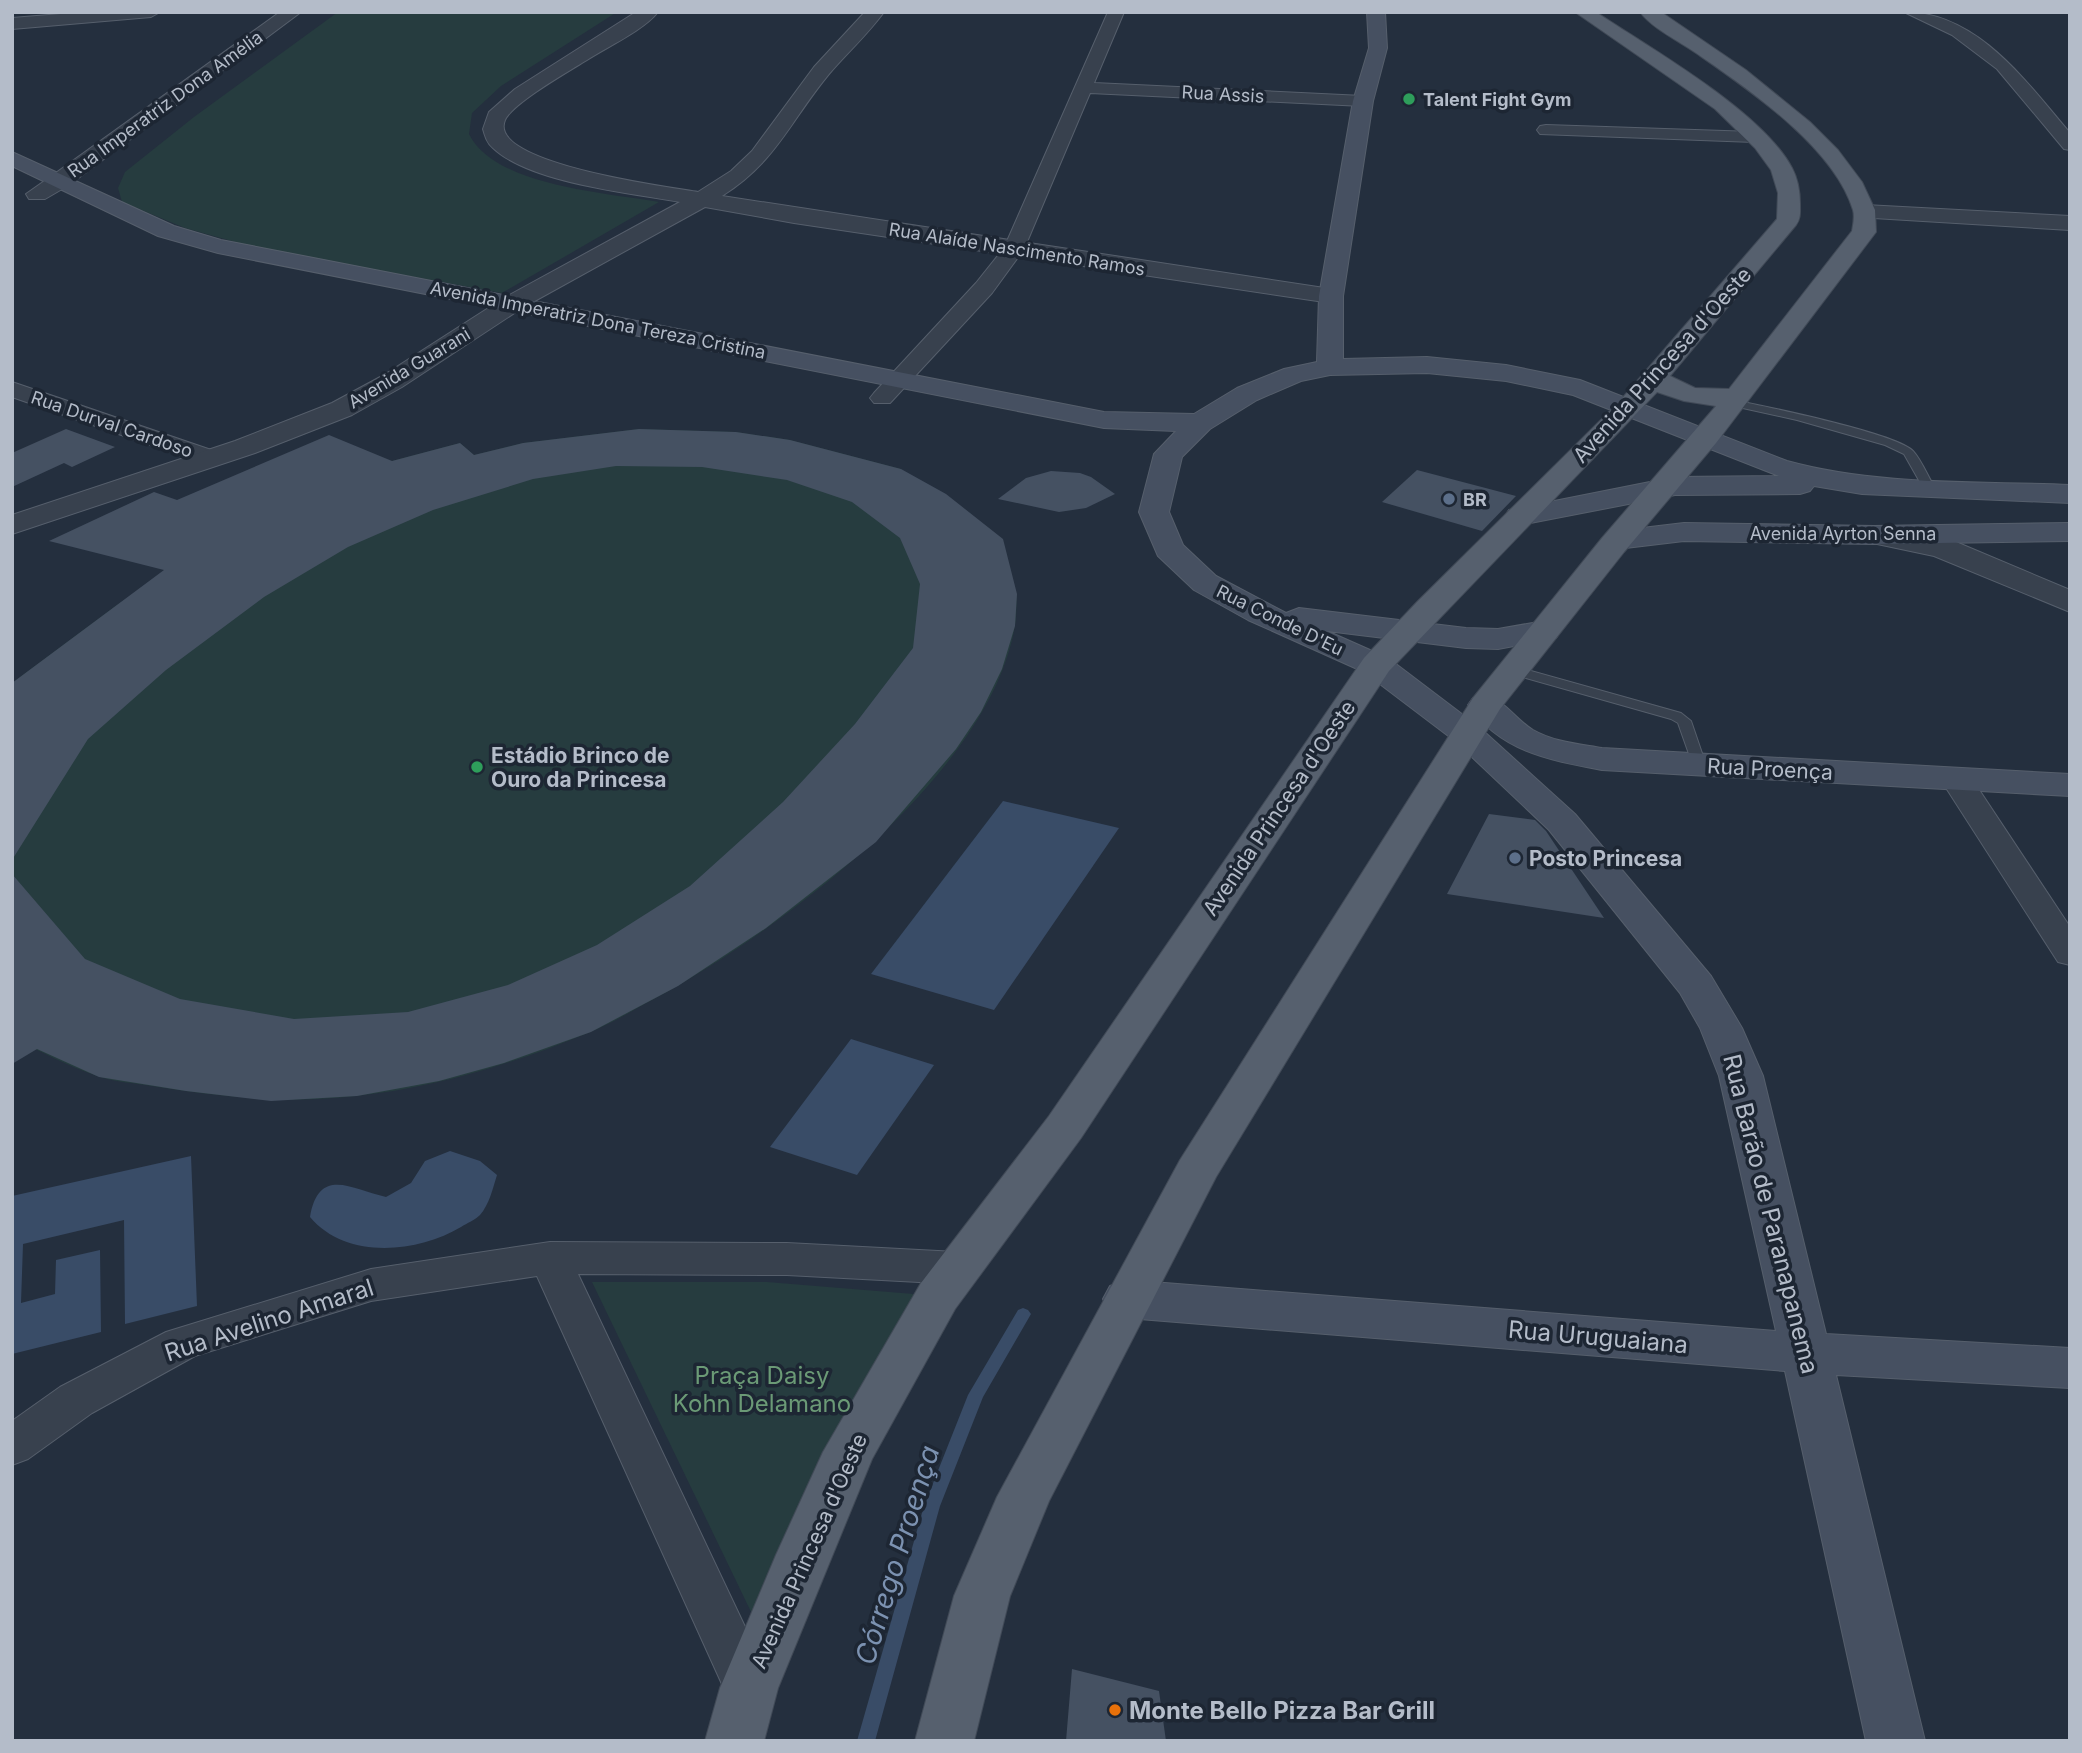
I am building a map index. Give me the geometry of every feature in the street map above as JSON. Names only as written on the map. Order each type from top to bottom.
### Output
[{"type":"main road","points":[[1330,367],[1331,296],[1363,101],[1378,48],[1376,12]]},
{"type":"main road","name":"Avenida Princesa d'Oeste","points":[[734,1741],[749,1688],[803,1555],[849,1452],[938,1296],[957,1268],[1065,1127],[1376,665],[1407,630],[1629,408],[1788,220],[1789,193],[1782,169],[1754,137],[1722,105],[1584,12]]},
{"type":"main road","points":[[944,1741],[982,1596],[1024,1497],[1196,1172],[1476,720],[1617,540],[1706,437],[1864,232],[1865,212],[1831,154],[1748,80],[1650,12]]},
{"type":"main road","name":"Avenida Imperatriz Dona Tereza Cristina","points":[[12,158],[166,231],[218,246],[513,303],[890,388],[1145,450]]},
{"type":"main road","name":"Avenida Imperatriz Dona Tereza Cristina","points":[[12,183],[119,233],[177,254],[486,320],[890,388],[1104,420],[1200,423]]},
{"type":"main road","points":[[1145,450],[1200,423],[1247,394],[1293,376],[1330,367],[1427,365],[1506,373],[1580,388],[1796,473],[1862,485]]},
{"type":"main road","points":[[1655,378],[1669,388],[1689,395],[1735,400]]},
{"type":"main road","name":"Rua Conde D'Eu","points":[[1145,450],[1154,512],[1169,550],[1205,583],[1259,613],[1376,665],[1476,720]]},
{"type":"main road","points":[[1520,516],[1662,488],[1706,484],[1862,485],[2070,494]]},
{"type":"main road","name":"Avenida Ayrton Senna","points":[[1617,540],[1684,532],[1874,535],[2070,532]]},
{"type":"main road","points":[[1259,613],[1466,638],[1498,639],[1544,631]]},
{"type":"main road","name":"Rua Proença","points":[[1476,720],[1513,732],[1547,749],[1602,759],[2070,785]]},
{"type":"main road","name":"Rua Barão de Paranapanema","points":[[1476,720],[1542,804],[1562,822],[1696,986],[1721,1028],[1741,1076],[1896,1741]]},
{"type":"main road","points":[[1542,804],[1561,775],[1573,767],[1602,759]]},
{"type":"main road","name":"Rua Uruguaiana","points":[[1127,1299],[1806,1353],[2070,1368]]},
{"type":"street","points":[[12,16],[58,12]]},
{"type":"street","points":[[12,24],[151,12]]},
{"type":"street","name":"Rua Imperatriz Dona Amélia","points":[[37,194],[61,180],[292,12]]},
{"type":"street","name":"Rua Alaíde Nascimento Ramos","points":[[649,12],[522,93],[496,116],[493,129],[498,142],[515,155],[562,172],[794,216],[1331,296]]},
{"type":"street","name":"Avenida Guarani","points":[[12,525],[295,429],[342,409],[393,381],[513,303],[703,199],[739,176],[760,156],[821,71],[875,12]]},
{"type":"street","points":[[890,388],[984,288],[1014,249],[1116,12]]},
{"type":"street","points":[[1912,12],[1958,32],[2003,65],[2070,145]]},
{"type":"street","name":"Rua Assis","points":[[1083,88],[1363,101]]},
{"type":"street","points":[[1546,130],[1754,137]]},
{"type":"street","points":[[1865,212],[2070,223]]},
{"type":"street","name":"Rua Durval Cardoso","points":[[12,389],[211,458]]},
{"type":"street","points":[[2008,575],[1997,554],[2002,545],[2034,532]]},
{"type":"street","points":[[1874,535],[1945,549],[2070,602]]},
{"type":"street","points":[[1957,780],[2070,954]]},
{"type":"street","points":[[550,1258],[749,1688]]},
{"type":"street","name":"Rua Avelino Amaral","points":[[12,1446],[76,1400],[181,1344],[371,1285],[550,1258],[787,1259],[957,1268]]},
{"type":"lane","points":[[1735,400],[1889,443],[1908,452],[1930,488]]},
{"type":"lane","points":[[1513,670],[1676,716],[1684,721],[1699,765]]},
{"type":"green space","points":[[338,12],[617,12],[501,86],[472,113],[469,134],[482,151],[502,165],[527,176],[583,190],[659,202],[502,293],[257,248],[185,228],[122,202],[118,188],[125,172],[194,117]]},
{"type":"green space","name":"Estádio Brinco de Ouro da Princesa","points":[[639,429],[736,432],[790,440],[901,469],[1017,594],[1015,625],[998,681],[966,737],[923,791],[872,843],[817,890],[760,933],[654,999],[605,1025],[560,1044],[474,1073],[415,1087],[305,1099],[228,1096],[177,1090],[104,1078],[12,1038],[12,683],[167,571],[261,518],[392,461],[460,443],[474,455],[523,443]]},
{"type":"green space","name":"Praça Daisy Kohn Delamano","points":[[592,1282],[767,1282],[938,1296],[767,1645]]},
{"type":"water","points":[[1003,801],[1119,828],[994,1010],[871,974]]},
{"type":"water","points":[[851,1039],[934,1065],[857,1175],[770,1147]]},
{"type":"water","points":[[450,1151],[480,1161],[497,1175],[480,1215],[443,1236],[403,1247],[362,1246],[325,1231],[310,1217],[314,1201],[321,1191],[329,1186],[350,1187],[386,1197],[411,1183],[425,1161]]},
{"type":"water","points":[[191,1156],[197,1306],[125,1324],[124,1220],[23,1244],[21,1303],[55,1294],[56,1260],[100,1250],[101,1332],[12,1354],[12,1196]]},
{"type":"building","points":[[66,429],[115,447],[72,467],[64,463],[12,487],[12,453]]},
{"type":"building","points":[[639,429],[736,432],[790,440],[901,469],[946,494],[1003,539],[1017,594],[1015,626],[1002,669],[981,712],[956,749],[876,842],[766,928],[678,986],[591,1032],[504,1063],[439,1081],[357,1096],[271,1101],[99,1077],[37,1049],[12,1064],[12,874],[85,959],[180,999],[294,1019],[408,1012],[508,985],[597,945],[690,886],[783,802],[855,724],[913,648],[920,584],[900,538],[852,502],[787,480],[702,467],[616,466],[533,479],[433,510],[348,547],[264,597],[166,670],[88,739],[12,860],[12,683],[164,570],[49,541],[154,492],[177,500],[329,435],[392,461],[460,443],[474,455],[523,443]]},
{"type":"building","name":"BR","points":[[1417,470],[1516,496],[1482,531],[1382,502]]},
{"type":"building","points":[[1051,471],[1080,473],[1091,477],[1115,494],[1086,508],[1059,512],[998,499],[1026,478]]},
{"type":"building","name":"Posto Princesa","points":[[1489,814],[1535,820],[1546,831],[1604,918],[1447,894]]},
{"type":"building","name":"Monte Bello Pizza Bar Grill","points":[[1072,1669],[1159,1691],[1166,1741],[1066,1741]]},
{"type":"waterway","name":"Córrego Proença","points":[[866,1741],[932,1506],[976,1395],[1023,1314]]},
{"type":"place","name":"Talent Fight Gym","points":[[1409,99]]},
{"type":"place","name":"BR","points":[[1449,499]]},
{"type":"place","name":"Estádio Brinco de Ouro da Princesa","points":[[477,767]]},
{"type":"place","name":"Posto Princesa","points":[[1515,858]]},
{"type":"place","name":"Monte Bello Pizza Bar Grill","points":[[1115,1710]]}]
